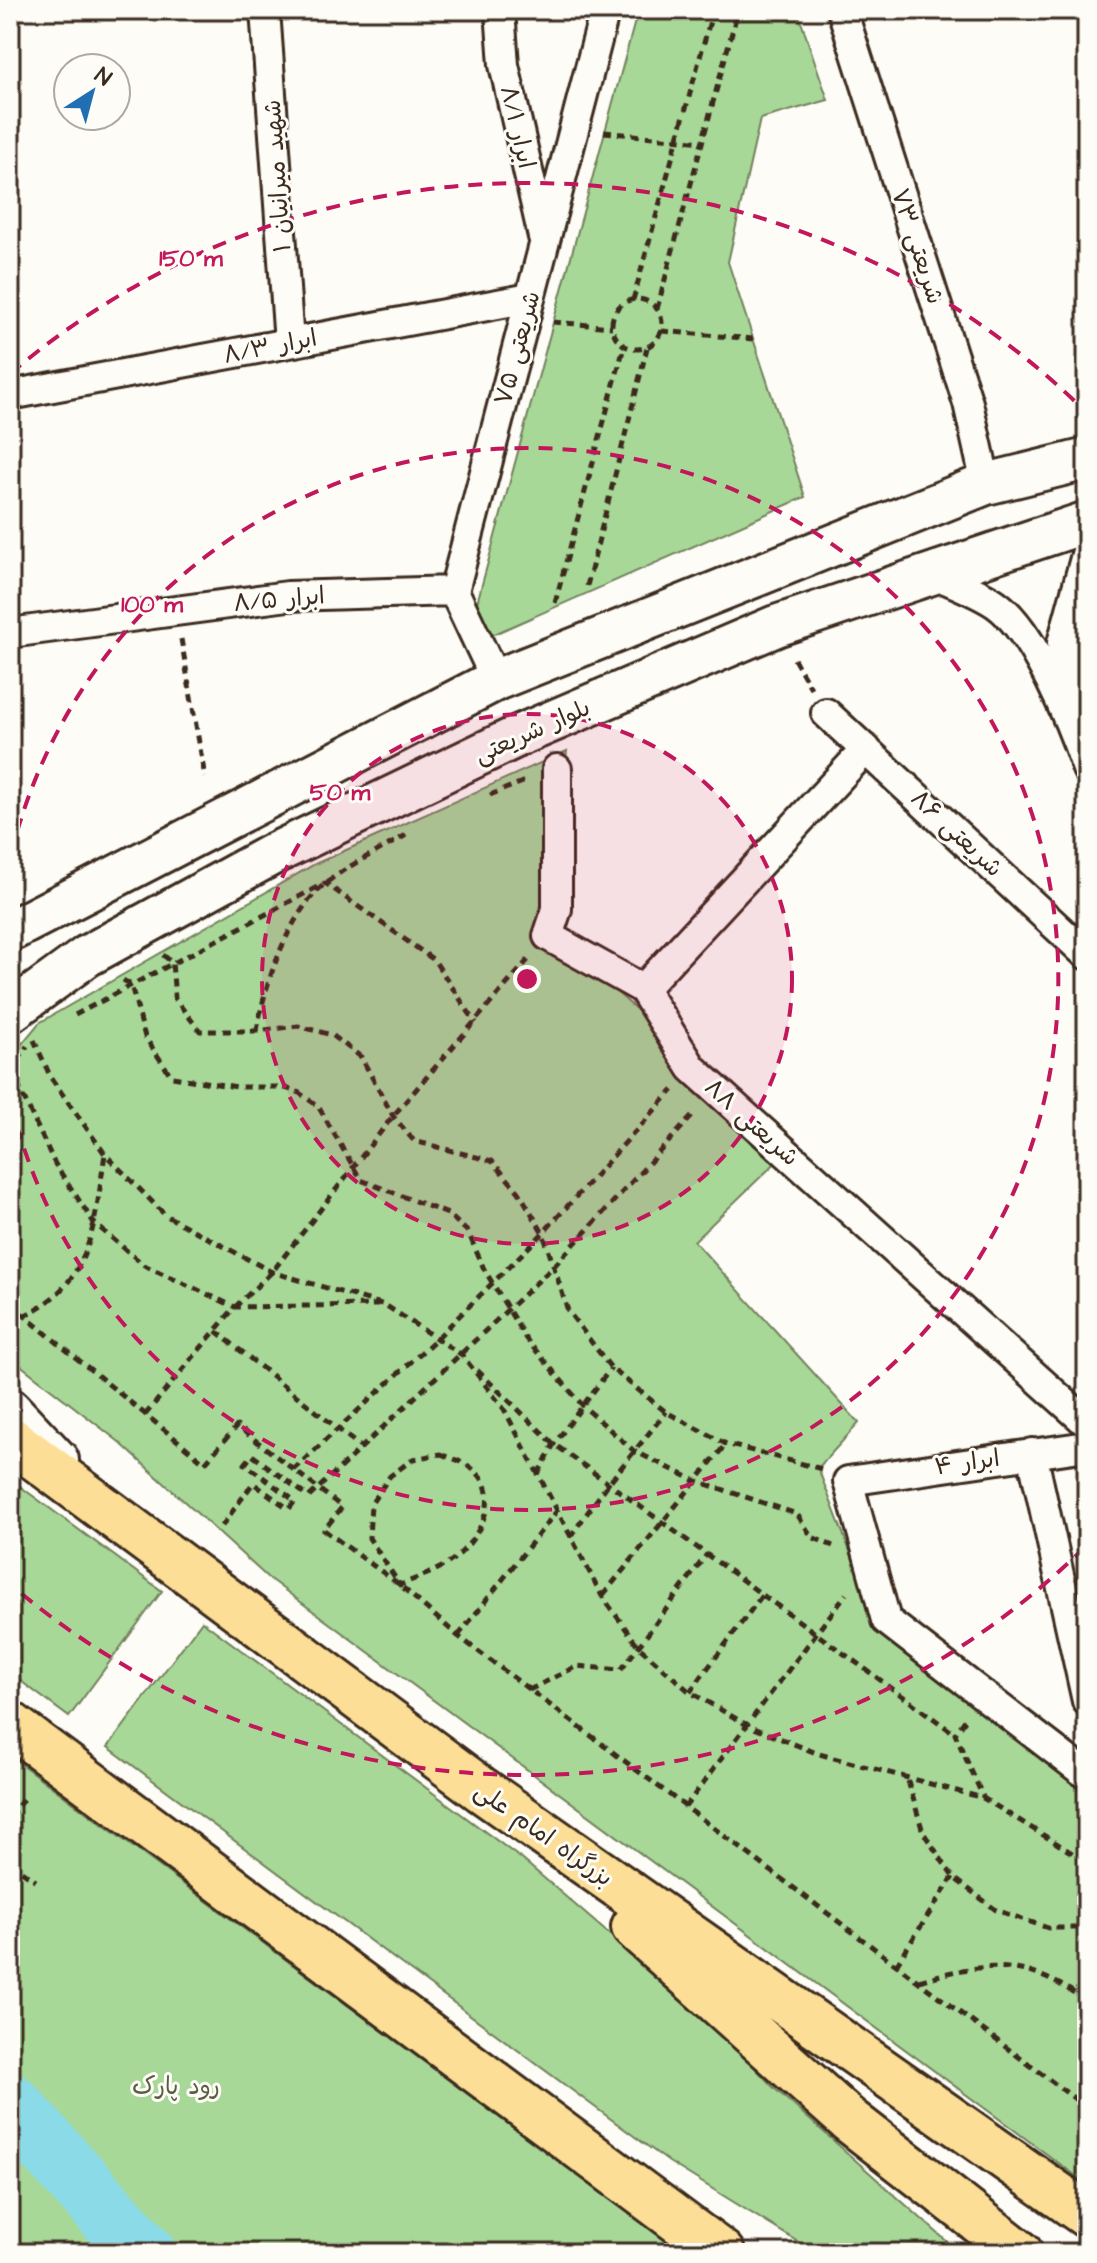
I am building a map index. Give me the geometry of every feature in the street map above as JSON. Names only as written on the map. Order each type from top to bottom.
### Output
[{"type":"highway","name":"بزرگراه امام علی","points":[[10,1439],[482,1790],[1087,2215]]},
{"type":"highway","points":[[10,1724],[722,2253]]},
{"type":"highway","points":[[482,1790],[849,2120],[1020,2253]]},
{"type":"main road","points":[[10,931],[496,680],[986,484],[1087,459]]},
{"type":"main road","name":"بلوار شریعتی","points":[[10,1012],[87,956],[271,855],[506,741],[776,626],[1087,522]]},
{"type":"main road","points":[[10,1409],[101,1507]]},
{"type":"street","name":"شهید میرانیان ۱","points":[[265,10],[289,343]]},
{"type":"street","name":"ابرار ۸/۱","points":[[500,10],[504,65],[545,243]]},
{"type":"street","name":"شریعتی ۷۵","points":[[454,591],[605,10]]},
{"type":"street","name":"شریعتی ۷۳","points":[[842,10],[968,403],[986,484]]},
{"type":"street","name":"ابرار ۸/۳","points":[[10,395],[289,343],[528,306]]},
{"type":"street","points":[[1070,719],[1062,643],[1087,551]]},
{"type":"street","points":[[930,572],[997,605],[1024,636],[1070,719],[1087,769]]},
{"type":"street","name":"ابرار ۸/۵","points":[[10,633],[288,596],[454,591]]},
{"type":"street","points":[[454,591],[496,680]]},
{"type":"street","name":"شریعتی ۸۶","points":[[826,713],[1087,955]]},
{"type":"street","points":[[643,989],[866,749]]},
{"type":"street","points":[[548,936],[557,909],[557,769]]},
{"type":"street","name":"شریعتی ۸۸","points":[[548,936],[643,989],[692,1068],[1087,1423]]},
{"type":"street","name":"ابرار ۴","points":[[848,1481],[1087,1446]]},
{"type":"street","points":[[1032,1453],[1087,1701]]},
{"type":"street","points":[[848,1481],[886,1620],[1087,1775]]},
{"type":"path","points":[[633,300],[713,10]]},
{"type":"path","points":[[662,331],[657,309],[738,10]]},
{"type":"path","points":[[575,129],[702,142]]},
{"type":"path","points":[[612,327],[622,304],[633,300],[647,301],[657,309]]},
{"type":"path","points":[[528,306],[553,322],[612,327]]},
{"type":"path","points":[[555,603],[624,347],[612,327]]},
{"type":"path","points":[[662,331],[753,339]]},
{"type":"path","points":[[587,586],[647,348],[662,331]]},
{"type":"path","points":[[624,347],[647,348]]},
{"type":"path","points":[[177,611],[205,777]]},
{"type":"path","points":[[776,626],[826,713]]},
{"type":"path","points":[[488,795],[557,769]]},
{"type":"path","points":[[61,1022],[325,883],[420,827]]},
{"type":"path","points":[[325,883],[434,960],[476,1023]]},
{"type":"path","points":[[257,1031],[263,995],[296,920],[325,883]]},
{"type":"path","points":[[135,930],[172,962],[175,999],[200,1031],[257,1031],[298,1026],[332,1035],[361,1057],[393,1116],[414,1141],[492,1161],[519,1192],[543,1233],[568,1311],[611,1368],[666,1412],[726,1444],[818,1468],[848,1481]]},
{"type":"path","points":[[145,1415],[235,1307],[272,1272],[393,1116],[548,936]]},
{"type":"path","points":[[87,956],[131,985],[145,1037],[172,1077],[237,1087],[282,1087],[298,1092],[318,1106],[361,1180],[448,1214],[468,1232],[492,1282],[526,1339],[583,1406],[634,1451],[694,1480],[797,1514],[812,1537],[871,1561],[685,1807]]},
{"type":"path","points":[[385,1305],[235,1307],[144,1265],[94,1223],[55,1164],[10,1071],[33,1037],[51,1078],[105,1154],[165,1215],[272,1272],[385,1305],[462,1355],[554,1444],[955,1734],[983,1798]]},
{"type":"path","points":[[293,1470],[436,1339],[543,1233],[692,1068]]},
{"type":"path","points":[[222,1526],[253,1483],[289,1509],[295,1501],[245,1464],[252,1455],[309,1497],[319,1489],[555,1265],[715,1090]]},
{"type":"path","points":[[23,1316],[46,1305],[70,1283],[86,1255],[105,1154]]},
{"type":"path","points":[[10,1304],[205,1463],[237,1426],[342,1507],[324,1530],[400,1585],[458,1636],[529,1690],[1087,2108]]},
{"type":"path","points":[[216,1331],[363,1449]]},
{"type":"path","points":[[462,1355],[504,1409],[602,1596],[639,1647],[690,1692],[749,1726],[819,1754],[983,1798],[1087,1862]]},
{"type":"path","points":[[538,1475],[554,1444],[611,1368]]},
{"type":"path","points":[[570,1537],[666,1412]]},
{"type":"path","points":[[602,1596],[660,1521],[726,1444]]},
{"type":"path","points":[[441,1454],[472,1467],[486,1489],[488,1512],[475,1540],[450,1562],[400,1585],[369,1538],[371,1504],[390,1476],[413,1459],[441,1454]]},
{"type":"path","points":[[458,1636],[556,1512]]},
{"type":"path","points":[[529,1690],[577,1666],[621,1670],[707,1554]]},
{"type":"path","points":[[690,1692],[763,1594]]},
{"type":"path","points":[[955,1734],[983,1693]]},
{"type":"path","points":[[908,1780],[923,1832],[953,1877],[996,1910],[1048,1928],[1087,1928]]},
{"type":"path","points":[[10,1817],[23,1799]]},
{"type":"path","points":[[10,1863],[36,1881]]},
{"type":"path","points":[[896,1965],[953,1877]]},
{"type":"path","points":[[918,1981],[966,1967],[1016,1968],[1064,1985],[1087,2002]]},
{"type":"green space","points":[[638,10],[797,10],[828,100],[760,119],[728,262],[805,497],[465,647]]},
{"type":"green space","points":[[567,751],[543,927],[792,1147],[694,1241],[859,1423],[818,1468],[875,1617],[1087,1790],[1087,2184],[267,1577],[118,1441],[10,1357],[10,1058],[39,1023],[315,864]]},
{"type":"green space","points":[[10,1479],[162,1591],[69,1717],[10,1673]]},
{"type":"green space","points":[[202,1621],[523,1860],[717,2027],[773,2087],[960,2253],[816,2253],[669,2162],[108,1747]]},
{"type":"green space","name":"رود پارک","points":[[10,1756],[683,2253],[10,2253]]},
{"type":"waterway","points":[[10,2105],[144,2253]]}]
